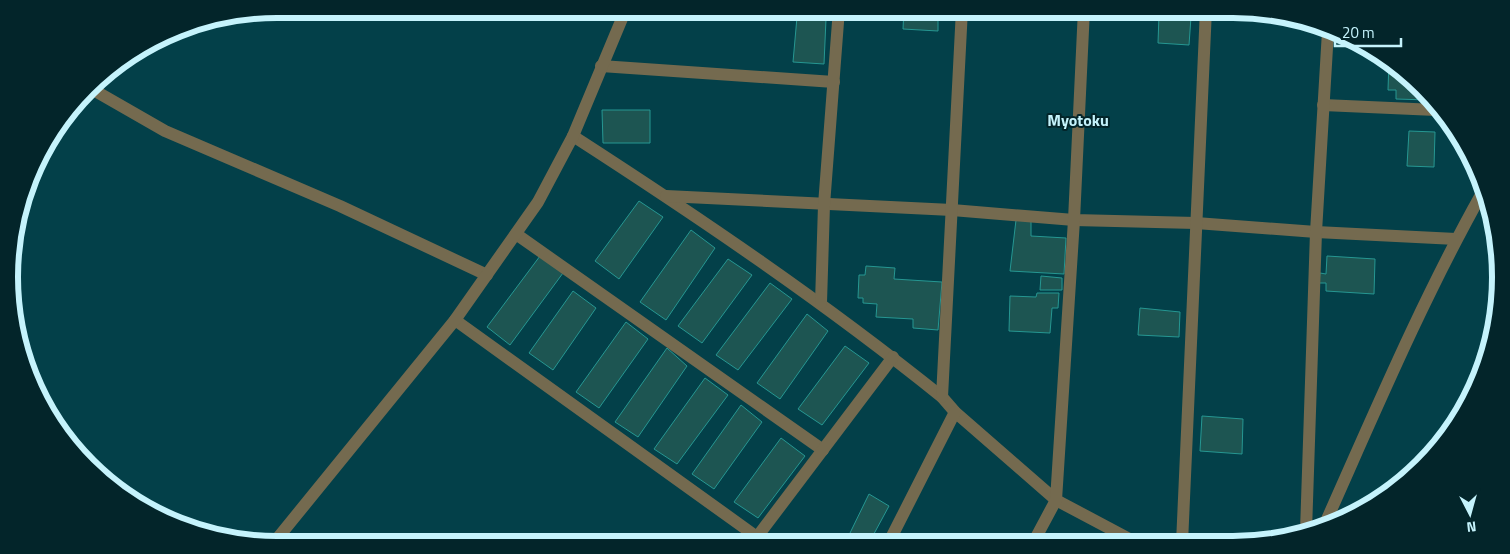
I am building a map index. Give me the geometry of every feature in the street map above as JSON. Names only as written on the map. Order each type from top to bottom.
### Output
[{"type":"street","points":[[279,536],[455,320],[538,202],[573,136],[622,18]]},
{"type":"street","points":[[821,303],[824,204],[838,18]]},
{"type":"street","points":[[942,397],[962,18]]},
{"type":"street","points":[[1037,536],[1056,500],[1074,220],[1084,18]]},
{"type":"street","points":[[1182,536],[1206,18]]},
{"type":"street","points":[[1306,526],[1316,232],[1328,35]]},
{"type":"street","points":[[601,66],[834,82]]},
{"type":"street","points":[[96,92],[165,131],[340,206],[487,275]]},
{"type":"street","points":[[1323,105],[1431,110]]},
{"type":"street","points":[[573,136],[666,196],[821,303],[893,357],[942,397],[955,412],[1056,500],[1124,536]]},
{"type":"street","points":[[666,196],[952,210],[1074,220],[1196,223],[1316,232],[1456,239]]},
{"type":"street","points":[[1327,519],[1456,239],[1480,197]]},
{"type":"street","points":[[516,234],[823,450]]},
{"type":"street","points":[[455,320],[753,536]]},
{"type":"street","points":[[763,536],[823,450],[893,357]]},
{"type":"street","points":[[892,536],[955,412]]},
{"type":"building","points":[[797,18],[826,19],[824,64],[793,62]]},
{"type":"building","points":[[904,18],[938,18],[938,31],[903,29]]},
{"type":"building","points":[[1159,18],[1191,18],[1189,45],[1158,43]]},
{"type":"building","points":[[1389,69],[1422,100],[1396,99],[1396,90],[1388,90]]},
{"type":"building","points":[[602,110],[650,110],[650,143],[603,143]]},
{"type":"building","points":[[1409,131],[1435,132],[1434,167],[1407,166]]},
{"type":"building","points":[[639,201],[663,217],[619,279],[595,261]]},
{"type":"building","points":[[1016,220],[1031,221],[1031,236],[1066,238],[1064,274],[1010,271]]},
{"type":"building","points":[[691,230],[715,248],[666,320],[640,302]]},
{"type":"building","points":[[540,256],[563,273],[510,345],[487,327]]},
{"type":"building","points":[[1327,256],[1375,259],[1374,294],[1326,291],[1326,283],[1319,283],[1320,273],[1326,274]]},
{"type":"building","points":[[728,259],[752,275],[702,343],[678,326]]},
{"type":"building","points":[[866,266],[895,268],[894,279],[942,282],[938,330],[913,328],[913,319],[876,317],[877,304],[863,303],[863,298],[858,298],[859,275],[865,275]]},
{"type":"building","points":[[1041,276],[1062,278],[1062,290],[1040,290]]},
{"type":"building","points":[[770,283],[792,299],[738,370],[716,355]]},
{"type":"building","points":[[573,291],[596,308],[553,370],[529,353]]},
{"type":"building","points":[[1037,293],[1059,293],[1058,308],[1052,308],[1050,333],[1009,331],[1010,296],[1036,297]]},
{"type":"building","points":[[1140,308],[1180,312],[1179,337],[1138,335]]},
{"type":"building","points":[[807,314],[828,331],[780,399],[757,383]]},
{"type":"building","points":[[626,322],[648,339],[599,408],[576,392]]},
{"type":"building","points":[[845,346],[869,363],[822,425],[798,409]]},
{"type":"building","points":[[667,348],[687,366],[638,437],[615,422]]},
{"type":"building","points":[[705,378],[728,395],[677,464],[654,449]]},
{"type":"building","points":[[741,405],[762,422],[714,489],[692,474]]},
{"type":"building","points":[[1202,416],[1243,419],[1242,454],[1200,451]]},
{"type":"building","points":[[781,438],[805,456],[758,518],[734,502]]},
{"type":"building","points":[[869,494],[889,506],[873,536],[856,536],[850,533]]},
{"type":"district","name":"Myotoku","points":[[1078,120]]}]
